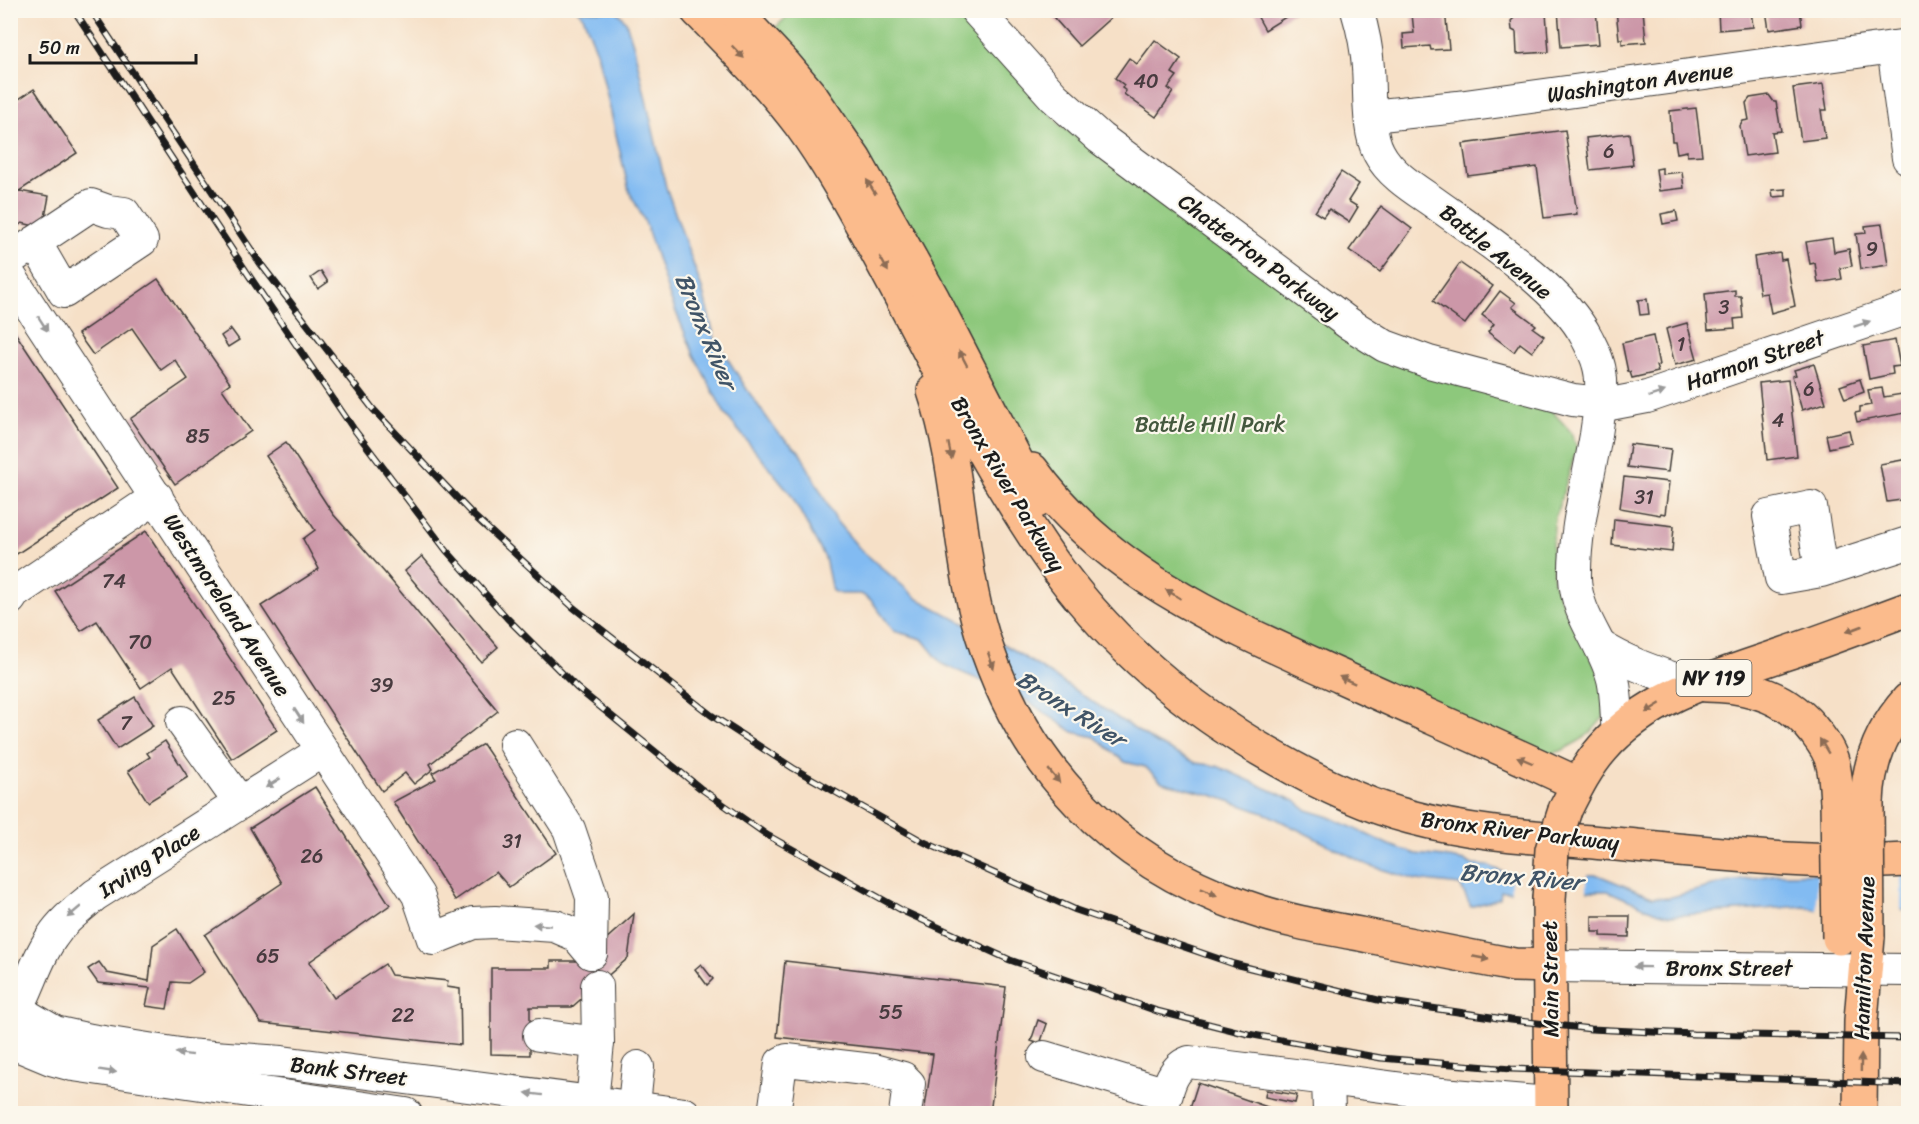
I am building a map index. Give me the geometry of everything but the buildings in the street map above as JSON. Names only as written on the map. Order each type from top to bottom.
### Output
[{"type":"main road","name":"Bronx River Parkway","points":[[697,10],[760,76],[801,125],[839,184],[993,468],[1036,538],[1078,596],[1133,655],[1163,682],[1228,730],[1271,756],[1369,804],[1408,817],[1455,827],[1662,849],[1847,860],[1908,860]]},
{"type":"main road","name":"Bronx River Parkway","points":[[733,10],[811,96],[855,160],[922,280],[1031,493],[1075,558],[1145,638],[1208,691],[1271,734],[1341,771],[1413,798],[1486,814],[1675,832],[1793,840],[1857,843],[1908,841]]},
{"type":"main road","points":[[901,295],[946,432],[974,606],[993,668],[1021,728],[1052,773],[1079,803],[1110,832],[1164,869],[1243,906],[1298,922],[1514,965],[1550,966]]},
{"type":"main road","points":[[990,410],[1044,486],[1069,514],[1105,548],[1166,590],[1226,623],[1572,797]]},
{"type":"main road","name":"NY 119","points":[[1572,797],[1603,748],[1618,733],[1654,706],[1692,685],[1908,609]]},
{"type":"main road","points":[[1692,685],[1747,690],[1777,700],[1801,714],[1829,753],[1852,802]]},
{"type":"main road","points":[[1852,802],[1868,777],[1888,727],[1908,700]]},
{"type":"main road","name":"Main Street","points":[[1550,1108],[1549,900],[1552,850],[1572,797]]},
{"type":"main road","name":"Hamilton Avenue","points":[[1852,802],[1855,953],[1861,1020],[1860,1113]]},
{"type":"street","name":"Chatterton Parkway","points":[[976,10],[1054,97],[1100,138],[1367,335],[1385,346],[1430,362],[1573,400],[1600,404]]},
{"type":"street","name":"Battle Avenue","points":[[1357,10],[1366,49],[1371,116],[1376,145],[1386,165],[1404,181],[1519,266],[1551,294],[1577,322],[1598,363],[1600,404],[1577,545],[1575,580],[1581,613],[1600,646],[1613,679],[1618,733]]},
{"type":"street","name":"Washington Avenue","points":[[1371,116],[1470,105],[1901,46]]},
{"type":"street","points":[[1901,46],[1908,158]]},
{"type":"street","points":[[91,205],[124,213],[142,240],[64,292],[23,251],[91,205]]},
{"type":"street","name":"Westmoreland Avenue","points":[[10,276],[418,895],[433,939],[472,923],[495,922],[555,926],[576,935],[591,952],[592,897],[569,829],[515,744]]},
{"type":"street","name":"Harmon Street","points":[[1600,404],[1647,397],[1908,308]]},
{"type":"street","points":[[10,599],[14,593],[157,497]]},
{"type":"street","points":[[1821,571],[1908,543]]},
{"type":"street","points":[[1600,646],[1616,656],[1692,685]]},
{"type":"street","points":[[182,722],[240,803]]},
{"type":"street","name":"Irving Place","points":[[12,1029],[51,938],[66,919],[95,895],[322,751]]},
{"type":"street","name":"Bronx Street","points":[[1550,966],[1855,953],[1908,970]]},
{"type":"street","points":[[592,1101],[598,1042],[597,986]]},
{"type":"street","name":"Bank Street","points":[[12,1029],[55,1032],[114,1045],[220,1058],[282,1062],[656,1111]]},
{"type":"street","name":"Bank Street","points":[[12,1029],[51,1059],[73,1065],[304,1106],[406,1113]]},
{"type":"street","points":[[539,1035],[598,1042]]},
{"type":"street","points":[[1044,1057],[1164,1104],[1174,1072],[1181,1065],[1189,1062],[1550,1108]]},
{"type":"street","points":[[774,1113],[781,1063],[787,1060],[873,1070],[903,1078],[909,1084],[905,1113]]},
{"type":"street","points":[[638,1067],[656,1111]]},
{"type":"street","points":[[1328,1079],[1329,1112]]},
{"type":"green space","name":"Battle Hill Park","points":[[793,11],[963,11],[1010,63],[1062,127],[1121,165],[1363,347],[1550,409],[1571,432],[1577,448],[1555,518],[1552,545],[1553,581],[1568,616],[1606,684],[1604,717],[1590,733],[1561,751],[1534,754],[1356,674],[1120,548],[1020,443],[773,30]]},
{"type":"water","name":"Bronx River","points":[[578,11],[617,11],[626,22],[634,47],[666,187],[702,289],[715,339],[777,432],[799,451],[837,522],[860,549],[918,599],[1010,648],[1156,743],[1196,763],[1217,766],[1295,801],[1307,810],[1330,817],[1389,845],[1416,854],[1489,866],[1508,874],[1598,875],[1652,897],[1668,898],[1724,883],[1778,874],[1908,872],[1908,910],[1817,911],[1804,906],[1670,916],[1608,891],[1501,891],[1500,898],[1471,907],[1460,885],[1416,880],[1368,865],[1269,815],[1215,796],[1162,782],[1145,767],[1125,762],[1095,737],[1073,732],[1026,700],[942,664],[922,639],[894,631],[871,600],[861,594],[840,594],[832,591],[825,558],[790,493],[725,414],[694,355],[671,300],[645,222],[629,191],[597,52],[583,16]]},
{"type":"pier","points":[[1901,869],[1901,913],[1817,914],[1817,870]]},
{"type":"pier","points":[[1511,871],[1587,872],[1587,894],[1511,894]]},
{"type":"railway","points":[[74,10],[250,277],[353,428],[446,550],[507,618],[577,688],[700,788],[767,835],[905,912],[1010,960],[1157,1011],[1248,1034],[1381,1058],[1511,1069],[1908,1084]]},
{"type":"railway","points":[[91,10],[260,263],[373,409],[474,516],[574,608],[711,715],[793,768],[924,842],[1076,910],[1234,964],[1378,1000],[1511,1020],[1591,1029],[1693,1034],[1908,1038]]}]
